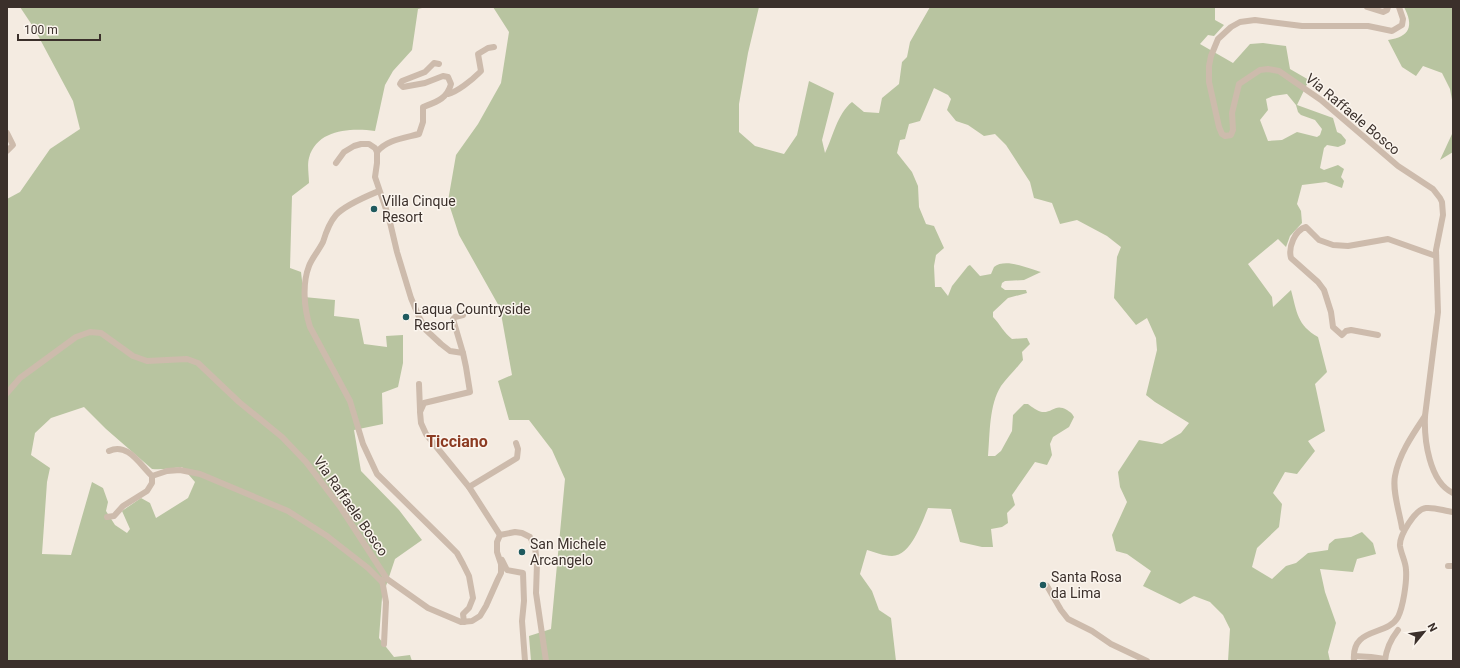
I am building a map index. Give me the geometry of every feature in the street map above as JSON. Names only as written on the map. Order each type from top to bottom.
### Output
[{"type":"street","points":[[1368,7],[1383,12],[1387,10],[1388,7]]},
{"type":"street","name":"Via Raffaele Bosco","points":[[1399,7],[1403,19],[1402,25],[1392,31],[1368,26],[1302,26],[1255,20],[1240,22],[1225,32],[1218,39],[1213,49],[1209,66],[1209,82],[1219,127],[1222,134],[1225,136],[1231,135],[1233,130],[1232,113],[1239,84],[1260,70],[1268,69],[1279,72],[1321,100],[1392,162],[1433,189],[1440,198],[1442,202],[1443,215],[1436,250],[1438,312],[1424,430],[1430,460],[1441,484],[1453,493]]},
{"type":"street","points":[[463,353],[450,351],[441,344],[426,330],[419,317],[411,298],[397,252],[389,218],[375,177],[377,152],[381,146],[419,134],[423,122],[423,107],[460,89],[479,73],[481,71],[478,54],[488,48],[494,47]]},
{"type":"street","points":[[439,64],[434,63],[425,72],[402,81],[400,84],[403,87],[425,83],[443,76],[448,77],[451,84],[448,94]]},
{"type":"street","points":[[7,133],[13,146],[7,151]]},
{"type":"street","points":[[336,163],[344,152],[362,144],[369,144],[375,148],[377,152]]},
{"type":"street","points":[[379,191],[347,207],[337,214],[327,228],[322,243],[309,265],[306,276],[306,315],[310,327],[350,401],[363,444],[377,474],[452,548],[463,564],[469,576],[473,598],[463,614],[464,622],[472,621],[480,616],[501,573],[501,564],[497,552],[496,542],[500,536],[515,532],[522,533],[530,537],[535,547],[537,563],[536,593],[546,661]]},
{"type":"street","points":[[1378,335],[1351,330],[1346,331],[1342,335],[1335,330],[1324,290],[1318,282],[1291,258],[1290,248],[1296,235],[1300,230],[1306,227],[1325,244],[1353,245],[1388,239],[1436,256]]},
{"type":"street","points":[[420,412],[424,404],[429,401],[470,392],[463,353],[453,319],[463,315]]},
{"type":"street","name":"Via Raffaele Bosco","points":[[7,393],[20,378],[76,336],[90,332],[101,333],[133,356],[147,361],[187,359],[198,363],[239,402],[282,436],[306,462],[341,508],[387,579],[428,608],[464,622]]},
{"type":"street","points":[[419,384],[420,423],[426,434],[470,487],[500,536]]},
{"type":"street","points":[[1402,528],[1397,504],[1394,477],[1409,440],[1425,416]]},
{"type":"street","points":[[470,487],[517,458],[518,449],[516,443]]},
{"type":"street","points":[[107,517],[114,516],[123,506],[147,491],[152,483],[152,476],[130,452],[115,449],[109,451]]},
{"type":"street","points":[[152,476],[167,471],[180,470],[200,474],[288,511],[327,536],[368,568],[382,582]]},
{"type":"street","points":[[1398,630],[1387,648],[1385,660],[1370,657],[1354,659],[1354,648],[1358,641],[1397,619],[1405,589],[1406,569],[1400,546],[1402,535],[1418,512],[1424,508],[1453,512]]},
{"type":"street","points":[[497,552],[500,553],[507,570],[523,573],[524,601],[522,621],[525,661]]},
{"type":"street","points":[[383,573],[382,582],[386,602],[384,644]]},
{"type":"street","points":[[1047,586],[1068,619],[1092,631],[1111,644],[1146,661]]},
{"type":"green space","points":[[20,7],[426,7],[418,9],[412,50],[393,71],[385,85],[375,131],[356,130],[336,132],[319,141],[313,148],[308,161],[309,183],[292,196],[290,268],[301,272],[304,297],[335,300],[334,316],[359,319],[364,344],[387,347],[386,336],[403,335],[403,363],[398,387],[382,393],[383,424],[354,430],[361,471],[399,510],[422,540],[395,559],[382,598],[379,638],[394,657],[410,655],[412,661],[7,661],[7,199],[20,192],[50,149],[80,129],[73,101],[34,28]],"holes":[[[84,407],[106,429],[152,469],[182,467],[195,482],[188,498],[156,518],[150,503],[141,498],[122,511],[130,529],[127,533],[115,525],[106,511],[108,502],[103,488],[92,482],[71,555],[42,554],[47,482],[50,468],[31,455],[35,433],[51,418]]]},
{"type":"green space","points":[[493,7],[759,7],[748,53],[739,104],[739,132],[755,146],[784,154],[797,135],[809,81],[834,93],[822,140],[825,153],[839,119],[852,102],[864,112],[879,113],[882,98],[899,84],[902,62],[907,57],[910,42],[930,7],[1215,7],[1215,20],[1224,25],[1214,36],[1208,35],[1200,44],[1233,63],[1250,44],[1263,43],[1286,46],[1290,69],[1309,80],[1297,105],[1333,118],[1337,132],[1346,140],[1345,144],[1338,147],[1327,145],[1324,148],[1320,168],[1324,170],[1338,165],[1344,169],[1341,177],[1344,181],[1342,188],[1326,182],[1302,185],[1297,204],[1301,211],[1302,223],[1290,236],[1286,247],[1278,239],[1248,264],[1272,297],[1273,307],[1291,290],[1302,323],[1318,337],[1327,372],[1315,384],[1325,431],[1308,441],[1315,451],[1297,474],[1285,472],[1273,493],[1282,504],[1279,527],[1257,548],[1252,567],[1272,579],[1286,566],[1296,563],[1308,553],[1328,550],[1329,544],[1335,539],[1351,537],[1362,532],[1373,543],[1376,554],[1357,559],[1353,572],[1320,569],[1325,592],[1336,623],[1328,652],[1330,661],[1228,661],[1230,629],[1223,615],[1210,602],[1194,596],[1180,604],[1143,586],[1151,571],[1127,554],[1116,551],[1112,535],[1127,502],[1120,487],[1118,472],[1139,440],[1162,444],[1181,433],[1189,423],[1146,395],[1157,350],[1156,338],[1147,318],[1136,325],[1114,298],[1117,257],[1121,247],[1107,236],[1077,220],[1060,224],[1052,203],[1034,198],[1030,182],[1006,145],[995,134],[984,136],[968,125],[956,121],[947,110],[951,99],[948,95],[934,88],[920,121],[909,124],[905,139],[900,140],[897,153],[912,172],[918,186],[919,207],[926,224],[934,226],[944,248],[936,255],[934,266],[935,287],[941,287],[948,296],[952,286],[970,265],[980,276],[991,274],[994,267],[1004,263],[1023,266],[1041,272],[1024,280],[1005,281],[1002,283],[1001,287],[1005,290],[1026,290],[1027,293],[1008,298],[993,312],[993,317],[1009,337],[1012,339],[1027,338],[1030,344],[1022,352],[1023,360],[1001,386],[994,402],[988,456],[995,456],[1001,451],[1012,431],[1013,415],[1024,404],[1028,404],[1036,410],[1042,412],[1063,408],[1070,412],[1074,417],[1069,427],[1053,437],[1050,444],[1052,455],[1047,465],[1035,462],[1012,495],[1015,505],[1007,513],[1008,523],[1002,527],[991,529],[993,547],[982,547],[960,542],[951,509],[928,508],[915,537],[910,545],[899,555],[882,555],[867,550],[860,574],[872,591],[879,610],[891,618],[896,661],[531,661],[529,636],[551,629],[565,479],[552,450],[529,420],[509,420],[498,381],[512,375],[500,308],[459,235],[448,201],[456,155],[478,124],[501,83],[509,32]],"holes":[[[1287,94],[1296,105],[1298,112],[1301,115],[1315,120],[1322,129],[1320,135],[1317,137],[1297,132],[1282,140],[1268,141],[1260,120],[1268,110],[1266,99],[1273,96]]]},
{"type":"green space","points":[[1404,7],[1453,7],[1453,105],[1450,89],[1442,73],[1423,66],[1416,76],[1402,67],[1388,40],[1401,36],[1408,30],[1409,20]]},
{"type":"green space","points":[[1453,124],[1453,152],[1440,160],[1452,134]]},
{"type":"place","name":"Villa Cinque Resort","points":[[374,209]]},
{"type":"place","name":"Laqua Countryside Resort","points":[[406,317]]},
{"type":"place","name":"San Michele Arcangelo","points":[[522,552]]},
{"type":"place","name":"Santa Rosa da Lima","points":[[1043,585]]},
{"type":"district","name":"Ticciano","points":[[457,441]]}]
